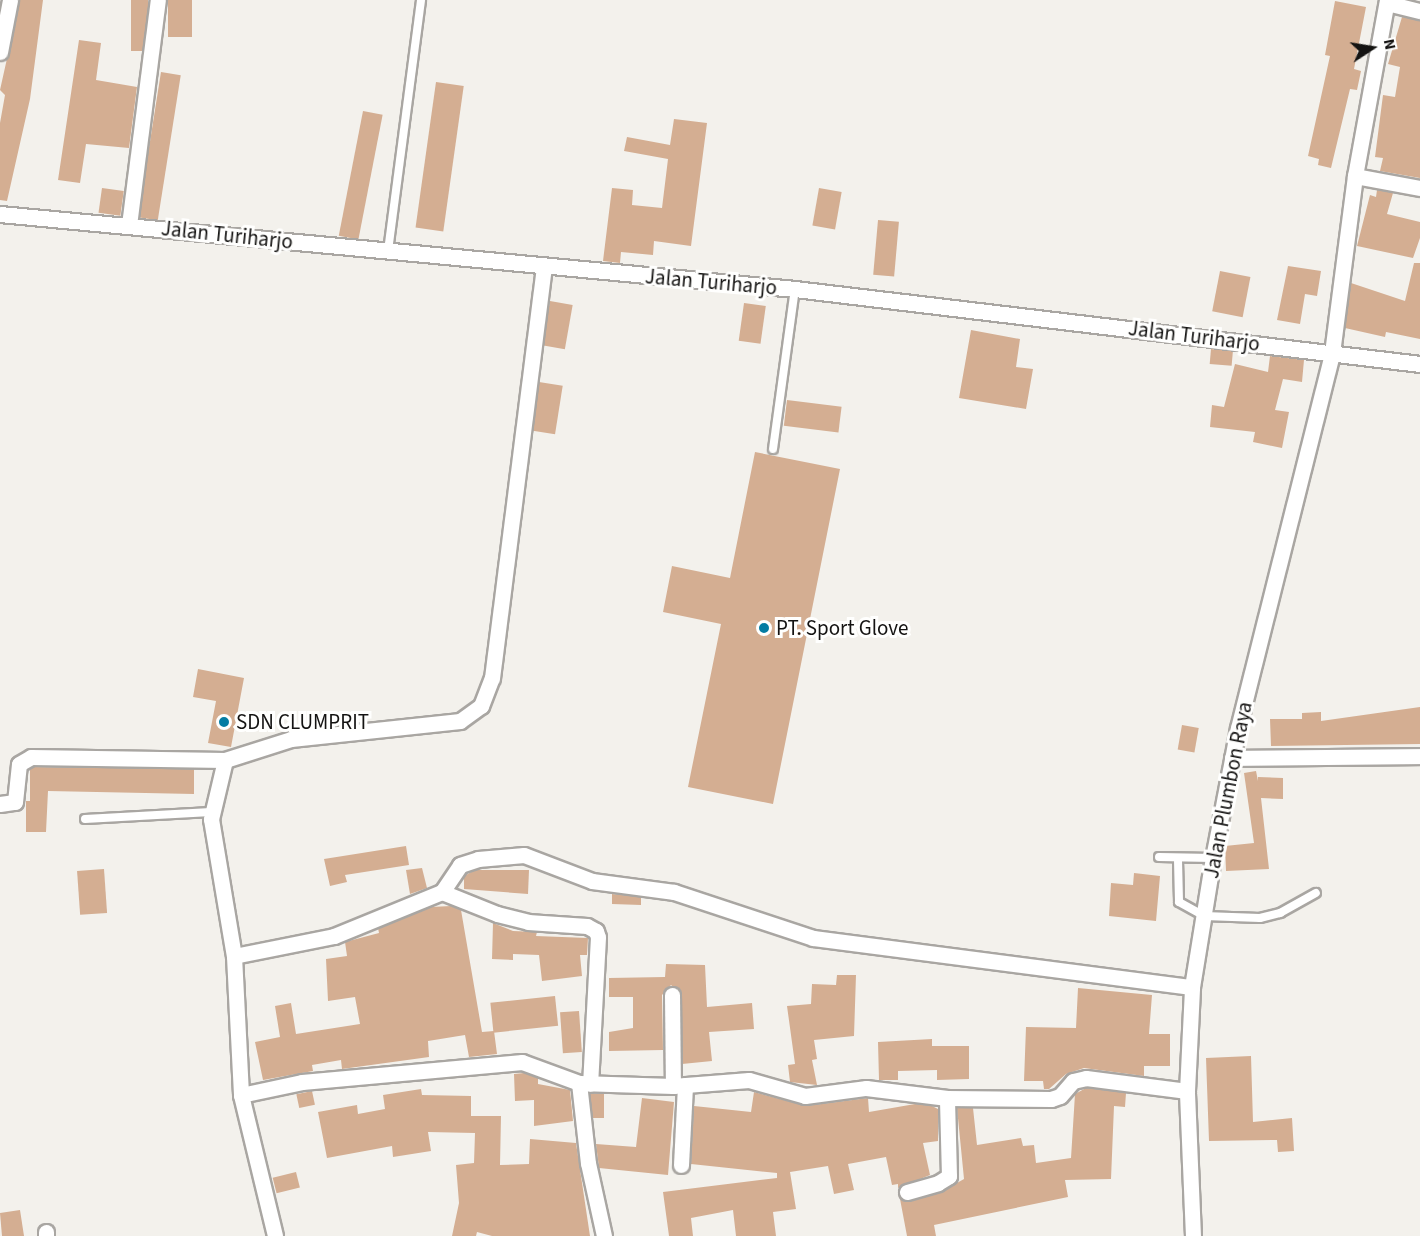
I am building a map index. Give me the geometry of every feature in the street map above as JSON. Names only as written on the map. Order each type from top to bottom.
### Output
[{"type":"street","points":[[0,52],[10,0]]},
{"type":"street","points":[[129,225],[158,0]]},
{"type":"street","points":[[1387,1],[1420,11]]},
{"type":"street","name":"Jalan Plumbon Raya","points":[[1193,1236],[1188,1091],[1192,987],[1232,758],[1332,353],[1355,176],[1387,1]]},
{"type":"street","points":[[1355,176],[1420,188]]},
{"type":"street","name":"Jalan Turiharjo","points":[[0,214],[544,268],[795,289],[1420,364]]},
{"type":"street","points":[[0,804],[15,802],[19,764],[31,757],[225,760],[291,739],[460,721],[481,706],[488,695],[544,268]]},
{"type":"street","points":[[1232,758],[1420,756]]},
{"type":"street","points":[[225,760],[211,812],[234,956],[241,1095],[275,1236]]},
{"type":"street","points":[[234,956],[334,936],[442,892],[460,865],[498,855],[524,855],[592,881],[674,892],[813,938],[1192,987]]},
{"type":"street","points":[[442,892],[497,915],[528,922],[587,926],[596,931],[584,1084],[588,1163],[604,1236]]},
{"type":"street","points":[[672,995],[679,1085],[681,1165]]},
{"type":"street","points":[[241,1095],[302,1082],[343,1081],[488,1062],[522,1062],[584,1084],[679,1085],[749,1080],[805,1096],[866,1088],[947,1098],[1051,1100],[1060,1096],[1073,1081],[1086,1078],[1188,1091]]},
{"type":"street","points":[[907,1192],[938,1183],[949,1176],[947,1098]]},
{"type":"lane","points":[[388,251],[421,0]]},
{"type":"lane","points":[[773,449],[795,289]]},
{"type":"lane","points":[[85,819],[211,812]]},
{"type":"lane","points":[[1159,857],[1178,860],[1213,858]]},
{"type":"lane","points":[[1178,860],[1179,902],[1204,916],[1260,918],[1280,913],[1316,893]]},
{"type":"building","points":[[20,0],[43,0],[30,99],[7,201],[0,200],[0,123],[5,95],[0,90]]},
{"type":"building","points":[[131,0],[148,0],[148,51],[131,51]]},
{"type":"building","points":[[168,0],[192,0],[192,37],[168,37]]},
{"type":"building","points":[[1335,1],[1366,7],[1354,69],[1361,71],[1357,90],[1350,89],[1331,168],[1318,165],[1319,159],[1308,156],[1330,56],[1325,55]]},
{"type":"building","points":[[1402,17],[1420,20],[1420,178],[1380,171],[1383,158],[1375,157],[1383,95],[1395,97],[1400,67],[1388,64]]},
{"type":"building","points":[[79,40],[101,43],[96,80],[137,87],[129,148],[86,144],[80,183],[58,180]]},
{"type":"building","points":[[161,72],[181,75],[158,220],[138,217]]},
{"type":"building","points":[[436,82],[464,86],[443,231],[416,228]]},
{"type":"building","points":[[363,111],[383,115],[358,239],[339,236]]},
{"type":"building","points":[[674,119],[707,123],[691,246],[654,241],[653,255],[621,252],[620,263],[603,261],[612,188],[633,190],[632,205],[662,208],[668,159],[624,151],[627,137],[670,145]]},
{"type":"building","points":[[102,188],[124,191],[120,216],[99,213]]},
{"type":"building","points":[[819,188],[842,192],[835,229],[812,225]]},
{"type":"building","points":[[1377,190],[1393,193],[1387,214],[1420,222],[1420,238],[1413,258],[1357,246],[1370,195],[1376,197]]},
{"type":"building","points":[[878,220],[899,222],[894,277],[873,275]]},
{"type":"building","points":[[1414,263],[1420,263],[1420,339],[1386,332],[1385,337],[1345,328],[1351,283],[1405,301]]},
{"type":"building","points":[[1288,266],[1321,271],[1317,296],[1305,294],[1300,324],[1277,320]]},
{"type":"building","points":[[1220,271],[1250,277],[1243,317],[1212,311]]},
{"type":"building","points":[[550,301],[573,305],[565,349],[542,345]]},
{"type":"building","points":[[744,303],[766,306],[760,344],[739,341]]},
{"type":"building","points":[[971,330],[1020,339],[1016,367],[1033,369],[1026,409],[959,398]]},
{"type":"building","points":[[1211,349],[1233,351],[1232,366],[1210,364]]},
{"type":"building","points":[[1270,356],[1304,360],[1302,382],[1283,379],[1275,410],[1289,412],[1282,448],[1253,442],[1255,432],[1210,427],[1212,405],[1224,407],[1235,364],[1268,372]]},
{"type":"building","points":[[539,382],[563,386],[555,434],[531,430]]},
{"type":"building","points":[[787,400],[842,407],[838,433],[784,426]]},
{"type":"building","name":"PT. Sport Glove","points":[[755,452],[840,469],[773,804],[688,787],[721,624],[663,612],[672,566],[730,578]]},
{"type":"building","name":"SDN CLUMPRIT","points":[[198,669],[244,678],[231,747],[208,743],[216,701],[193,697]]},
{"type":"building","points":[[1420,707],[1420,744],[1271,746],[1270,719],[1302,719],[1302,713],[1321,712],[1321,721]]},
{"type":"building","points":[[1182,725],[1199,728],[1194,753],[1178,750]]},
{"type":"building","points":[[34,767],[194,769],[194,794],[48,791],[46,832],[26,832],[26,801],[30,801],[30,769]]},
{"type":"building","points":[[1256,771],[1258,781],[1258,777],[1283,778],[1283,799],[1261,798],[1269,869],[1226,871],[1225,846],[1254,843],[1244,773]]},
{"type":"building","points":[[406,846],[409,865],[345,875],[347,882],[330,886],[324,859]]},
{"type":"building","points":[[422,868],[427,888],[410,894],[406,870]]},
{"type":"building","points":[[104,869],[107,913],[80,915],[77,871]]},
{"type":"building","points":[[475,870],[529,870],[528,894],[464,889],[464,876]]},
{"type":"building","points":[[1134,873],[1160,876],[1156,921],[1109,916],[1111,883],[1133,885]]},
{"type":"building","points":[[612,894],[641,897],[641,905],[612,904]]},
{"type":"building","points":[[451,906],[461,910],[482,1032],[494,1031],[497,1054],[469,1057],[465,1035],[428,1041],[429,1057],[342,1069],[341,1060],[312,1065],[313,1071],[263,1080],[255,1042],[280,1037],[275,1006],[291,1003],[296,1034],[360,1024],[355,997],[328,1001],[326,959],[347,956],[345,942],[379,933],[378,928],[431,907]]},
{"type":"building","points":[[493,923],[513,931],[537,932],[536,936],[588,938],[587,955],[580,955],[582,976],[542,981],[539,955],[513,954],[513,960],[492,959]]},
{"type":"building","points":[[666,964],[705,965],[707,1007],[752,1003],[754,1029],[709,1032],[712,1061],[682,1064],[682,995],[671,985],[662,995],[663,1050],[609,1051],[609,1032],[633,1028],[633,997],[609,997],[609,978],[665,977]]},
{"type":"building","points":[[837,975],[856,975],[854,1036],[814,1040],[817,1059],[812,1060],[817,1085],[790,1082],[788,1065],[795,1064],[787,1006],[811,1004],[812,984],[836,985]]},
{"type":"building","points":[[1078,988],[1152,995],[1149,1034],[1170,1034],[1170,1066],[1144,1066],[1144,1076],[1084,1068],[1066,1074],[1049,1089],[1044,1089],[1043,1081],[1024,1081],[1026,1027],[1076,1028]]},
{"type":"building","points":[[555,996],[558,1026],[493,1033],[490,1003]]},
{"type":"building","points":[[579,1011],[582,1052],[563,1053],[560,1012]]},
{"type":"building","points":[[932,1039],[932,1046],[969,1046],[969,1079],[937,1080],[937,1070],[898,1071],[898,1080],[879,1080],[878,1042]]},
{"type":"building","points":[[1251,1056],[1253,1122],[1292,1118],[1294,1151],[1278,1152],[1277,1140],[1209,1141],[1206,1058]]},
{"type":"building","points":[[524,1073],[538,1078],[538,1084],[570,1090],[573,1121],[534,1126],[534,1100],[515,1101],[514,1074]]},
{"type":"building","points":[[1086,1088],[1126,1093],[1125,1107],[1114,1106],[1111,1179],[1065,1180],[1068,1197],[934,1225],[936,1236],[907,1236],[900,1199],[910,1201],[941,1192],[964,1179],[957,1108],[973,1108],[977,1145],[1021,1138],[1023,1146],[1034,1145],[1036,1163],[1071,1158],[1075,1094]]},
{"type":"building","points":[[421,1089],[422,1095],[471,1096],[471,1116],[501,1116],[500,1165],[529,1164],[530,1139],[576,1143],[590,1236],[492,1236],[477,1232],[476,1236],[452,1236],[459,1203],[456,1165],[474,1163],[475,1133],[428,1132],[431,1151],[393,1157],[392,1146],[327,1158],[318,1112],[357,1105],[358,1114],[385,1109],[383,1095]]},
{"type":"building","points":[[312,1091],[315,1105],[299,1108],[296,1094]]},
{"type":"building","points":[[754,1092],[806,1106],[868,1098],[869,1112],[915,1104],[932,1106],[938,1109],[938,1141],[923,1143],[930,1175],[898,1188],[898,1184],[892,1185],[886,1157],[848,1164],[854,1190],[834,1194],[828,1166],[790,1172],[796,1209],[773,1212],[776,1236],[736,1236],[733,1210],[691,1218],[693,1236],[669,1236],[663,1192],[777,1178],[777,1173],[691,1164],[694,1106],[751,1112]]},
{"type":"building","points":[[590,1094],[604,1094],[604,1118],[590,1118]]},
{"type":"building","points":[[642,1098],[674,1102],[668,1175],[599,1168],[596,1144],[636,1147]]},
{"type":"building","points":[[296,1172],[300,1188],[277,1193],[273,1178]]},
{"type":"building","points":[[20,1210],[24,1236],[2,1236],[0,1213]]},
{"type":"place","name":"PT. Sport Glove","points":[[764,628]]},
{"type":"place","name":"SDN CLUMPRIT","points":[[224,722]]}]
